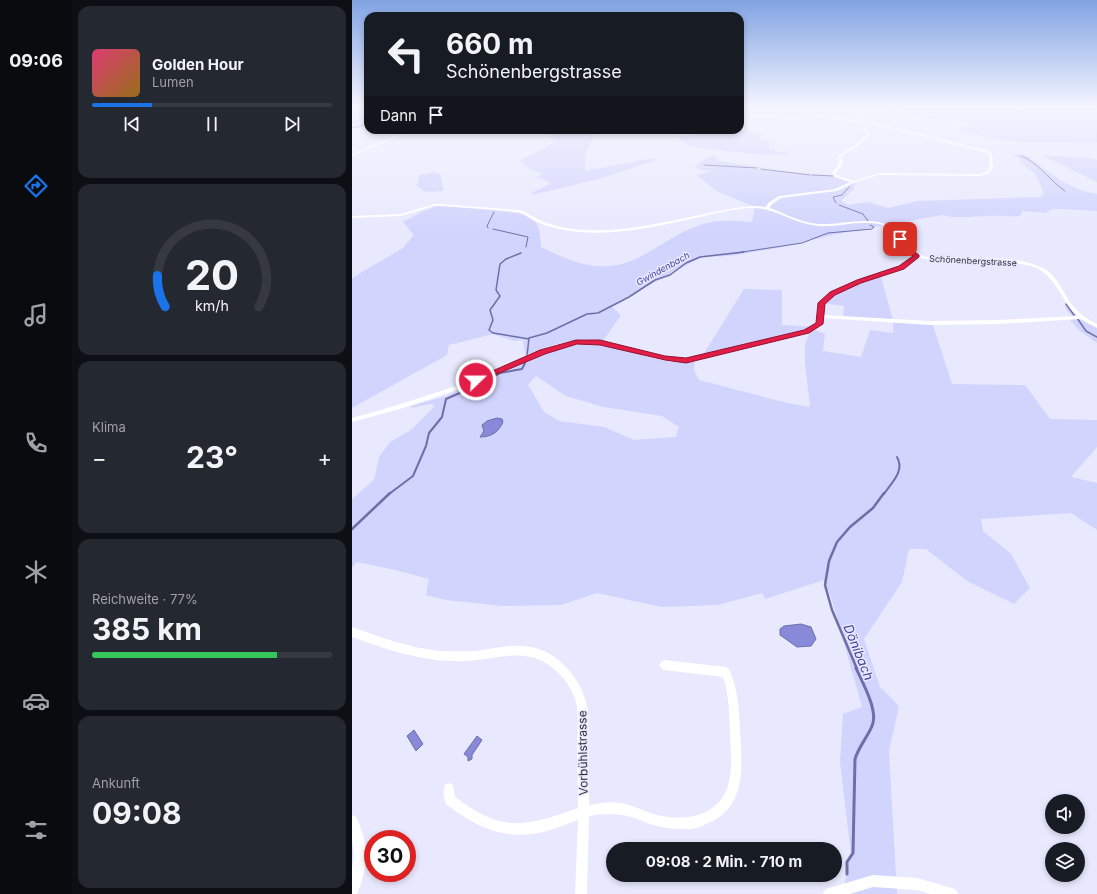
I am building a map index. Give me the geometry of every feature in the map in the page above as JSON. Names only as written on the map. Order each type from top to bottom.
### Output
[{"type":"street","points":[[352,155],[365,150]]},
{"type":"street","points":[[850,150],[839,156],[841,163],[834,173],[835,176],[854,182]]},
{"type":"street","points":[[352,217],[401,215],[434,205],[448,205],[518,210],[526,213],[538,222],[549,225],[604,231],[647,227],[740,209],[768,209],[769,204],[780,197],[836,190],[872,176],[890,173],[980,174],[989,172],[991,168],[991,154],[980,150]]},
{"type":"street","name":"Schönenbergstrasse","points":[[768,209],[789,218],[817,225],[871,223],[885,225],[892,228],[908,250],[917,256],[934,259],[1008,262],[1039,267],[1050,275],[1069,304],[1082,317],[1097,326]]},
{"type":"street","points":[[352,420],[476,380],[543,352],[572,343],[597,342],[672,360],[686,361],[806,332],[818,326],[821,316],[822,303],[832,294],[859,282],[901,268],[917,256]]},
{"type":"street","points":[[821,316],[930,323],[998,322],[1082,317]]},
{"type":"street","name":"Vorbühlstrasse","points":[[352,632],[387,646],[427,655],[468,656],[515,650],[529,651],[546,656],[559,665],[570,678],[581,700],[584,811],[581,894]]},
{"type":"street","points":[[449,789],[450,800],[463,810],[483,823],[504,829],[522,830],[550,824],[584,811],[606,807],[624,808],[657,820],[694,823],[713,815],[727,803],[735,787],[737,770],[733,690],[726,672],[664,665]]},
{"type":"street","points":[[352,821],[360,838],[361,856],[352,891]]},
{"type":"street","points":[[829,894],[873,881],[916,884],[952,894]]},
{"type":"shaded area","points":[[540,150],[588,150],[585,160],[586,171],[652,158],[656,160],[599,179],[531,195],[533,192],[552,183],[536,177],[541,175],[541,173],[530,169],[519,161]]},
{"type":"shaded area","points":[[715,150],[773,150],[778,152],[786,151],[789,155],[753,154]]},
{"type":"shaded area","points":[[1022,154],[1031,157],[1031,159],[1062,181],[1078,189],[1097,194],[1097,211],[1052,209],[1045,213],[1022,211],[1020,216],[960,217],[942,215],[837,234],[778,248],[729,256],[702,257],[611,306],[621,315],[603,341],[672,358],[695,358],[694,370],[699,380],[787,403],[810,407],[805,362],[805,344],[810,332],[703,355],[744,289],[782,290],[782,325],[815,327],[815,330],[825,334],[823,351],[861,357],[870,330],[893,333],[893,322],[843,319],[844,306],[821,303],[832,293],[880,274],[893,320],[932,322],[952,384],[1025,385],[1050,419],[1097,420],[1097,447],[1071,477],[1097,483],[1097,530],[1071,513],[981,519],[983,531],[1011,554],[1030,588],[1014,604],[967,581],[926,549],[909,549],[902,582],[864,639],[880,687],[899,706],[889,751],[897,894],[842,894],[851,854],[840,762],[843,714],[862,707],[831,597],[824,580],[765,599],[762,593],[718,605],[662,607],[597,593],[561,605],[502,606],[446,600],[426,595],[429,579],[395,570],[357,562],[352,568],[352,499],[374,480],[379,457],[390,442],[411,430],[435,406],[431,404],[411,408],[411,406],[446,396],[526,358],[523,340],[514,341],[493,334],[449,345],[447,355],[352,408],[352,278],[403,248],[414,235],[403,222],[421,212],[442,204],[524,214],[536,223],[541,247],[578,263],[603,266],[615,265],[628,262],[642,256],[678,235],[706,223],[719,221],[752,222],[755,207],[717,191],[696,175],[712,171],[700,170],[695,167],[700,162],[714,155],[718,158],[716,160],[762,168],[724,170],[758,169],[834,176],[855,183],[854,189],[841,201],[848,205],[868,202],[888,208],[918,201],[1041,197],[1044,193],[1035,174],[1019,161],[1021,160],[1012,155]],"holes":[[[536,376],[566,396],[604,407],[662,416],[679,427],[676,437],[634,440],[604,427],[559,421],[544,412],[528,385]]]},
{"type":"shaded area","points":[[1041,155],[1090,158],[1097,160],[1097,182]]},
{"type":"shaded area","points":[[434,172],[440,174],[444,191],[425,192],[417,186],[419,175]]},
{"type":"shaded area","points":[[1068,304],[1097,327],[1097,343],[1080,331],[1070,320],[1074,317],[1066,310],[1065,305]]},
{"type":"water","points":[[497,418],[502,419],[503,422],[499,429],[491,435],[480,437],[484,431],[482,425],[487,421]]},
{"type":"water","points":[[801,624],[811,627],[816,639],[811,646],[797,647],[780,635],[780,629],[784,626]]},
{"type":"water","points":[[414,730],[423,744],[416,751],[407,736]]},
{"type":"water","points":[[477,736],[482,740],[472,755],[472,759],[468,761],[468,757],[464,754]]},
{"type":"waterway","points":[[1021,156],[1033,163],[1065,191]]},
{"type":"waterway","points":[[704,165],[757,168]]},
{"type":"waterway","points":[[761,169],[810,175]]},
{"type":"waterway","points":[[812,175],[834,176]]},
{"type":"waterway","points":[[836,203],[833,197],[842,195],[849,187]]},
{"type":"waterway","name":"Gwindenbach","points":[[839,205],[863,214],[868,221]]},
{"type":"waterway","points":[[488,228],[487,226],[494,212]]},
{"type":"waterway","name":"Gwindenbach","points":[[738,253],[802,243],[828,233],[872,229],[874,227],[870,225]]},
{"type":"waterway","points":[[493,229],[528,237],[526,247]]},
{"type":"waterway","name":"Gwindenbach","points":[[738,253],[744,252]]},
{"type":"waterway","points":[[521,253],[506,259],[500,264],[496,290],[500,296],[490,310],[493,320],[489,330],[493,333],[529,339]]},
{"type":"waterway","name":"Gwindenbach","points":[[529,339],[547,333],[587,314],[598,313],[629,297],[655,280],[670,275],[686,263],[700,257],[738,253]]},
{"type":"waterway","points":[[1066,304],[1074,315]]},
{"type":"waterway","points":[[1077,318],[1086,331],[1097,337]]},
{"type":"waterway","name":"Gwindenbach","points":[[527,356],[529,339]]},
{"type":"waterway","name":"Gwindenbach","points":[[389,494],[413,476],[426,446],[429,433],[442,417],[446,399],[469,389],[487,385],[489,379],[500,373],[522,369],[525,363]]},
{"type":"waterway","name":"Dönibach","points":[[884,494],[899,472],[899,462],[897,457]]},
{"type":"waterway","name":"Gwindenbach","points":[[352,529],[390,493]]},
{"type":"waterway","name":"Dönibach","points":[[857,669],[832,610],[825,585],[829,561],[837,542],[850,527],[873,508],[884,493]]},
{"type":"waterway","name":"Dönibach","points":[[847,874],[847,862],[853,853],[855,759],[874,720],[872,705],[856,668]]},
{"type":"route","points":[[476,380],[543,352],[576,342],[600,342],[665,358],[686,361],[806,332],[816,328],[820,324],[821,305],[825,299],[832,294],[848,286],[901,268],[917,256],[908,250],[900,239]]}]
